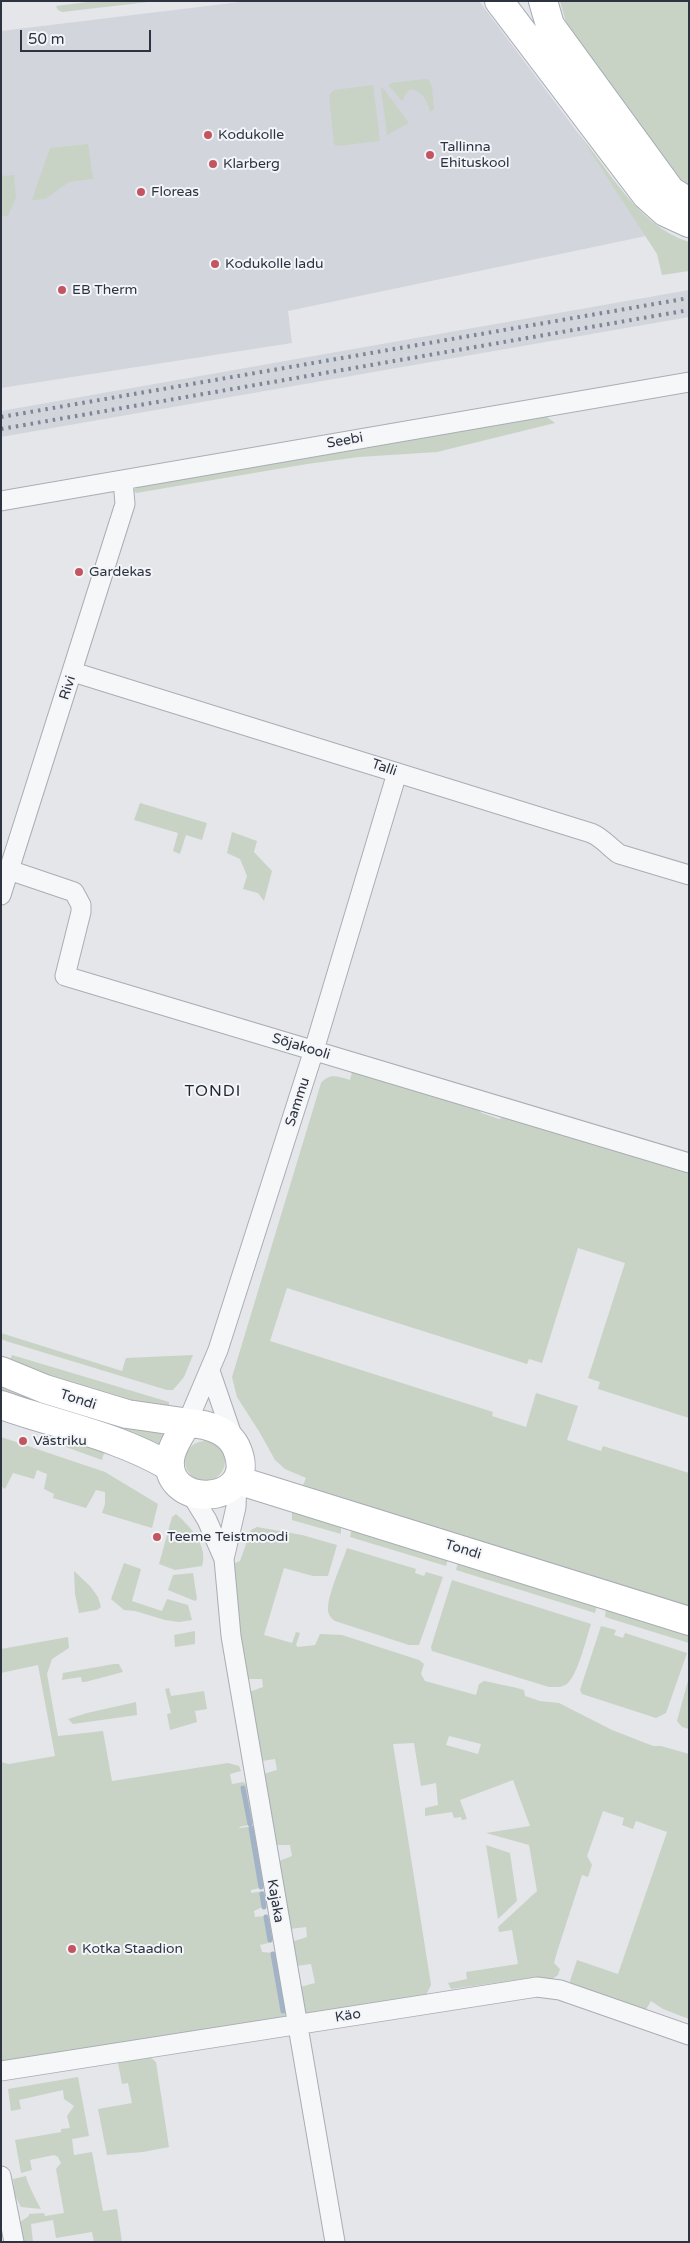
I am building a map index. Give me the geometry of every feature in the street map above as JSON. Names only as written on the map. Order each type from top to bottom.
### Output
[{"type":"street","points":[[500,1],[517,14],[646,195],[665,212],[689,223]]},
{"type":"street","points":[[544,1],[550,25],[631,138],[672,191],[689,202]]},
{"type":"street","name":"Seebi","points":[[1,501],[689,382]]},
{"type":"street","name":"Rivi","points":[[1,895],[125,504],[122,480]]},
{"type":"street","name":"Talli","points":[[73,672],[591,833],[602,838],[619,854],[689,875]]},
{"type":"street","name":"Sammu","points":[[187,1423],[210,1371],[314,1050],[397,773]]},
{"type":"street","name":"Sõjakooli","points":[[9,870],[74,892],[78,897],[81,912],[65,976],[689,1163]]},
{"type":"street","name":"Tondi","points":[[1,1371],[45,1389],[100,1407],[127,1414],[187,1423]]},
{"type":"street","points":[[210,1371],[239,1454],[240,1466],[237,1480],[220,1493],[206,1496],[191,1494],[180,1486],[170,1466],[174,1444],[187,1423],[216,1428],[234,1442]]},
{"type":"street","name":"Tondi","points":[[1,1405],[113,1440],[146,1452],[170,1466]]},
{"type":"street","name":"Tondi","points":[[237,1480],[689,1621]]},
{"type":"street","name":"Kajaka","points":[[237,1480],[236,1507],[224,1559],[231,1636],[334,2242]]},
{"type":"street","name":"Kajaka","points":[[191,1494],[207,1520],[224,1559]]},
{"type":"street","name":"Käo","points":[[1,2071],[542,1987],[560,1990],[689,2035]]},
{"type":"street","points":[[1,2176],[14,2242]]},
{"type":"shaded area","points":[[248,1],[479,1],[578,133],[646,236],[288,311],[292,343],[1,388],[1,31]]},
{"type":"shaded area","points":[[689,290],[689,317],[1,437],[1,411]]},
{"type":"green space","points":[[96,1],[157,1],[62,12],[56,6]]},
{"type":"green space","points":[[560,1],[689,1],[689,191],[670,176],[567,26]]},
{"type":"green space","points":[[429,80],[432,87],[434,109],[430,112],[426,100],[419,92],[411,89],[402,101],[389,86],[391,83]]},
{"type":"green space","points":[[373,85],[380,141],[337,146],[334,144],[329,95],[334,90]]},
{"type":"green space","points":[[381,88],[383,88],[409,123],[387,135]]},
{"type":"green space","points":[[578,133],[626,196],[640,210],[654,223],[671,234],[689,242],[689,271],[662,275],[657,254]]},
{"type":"green space","points":[[88,144],[93,179],[69,182],[45,199],[32,200],[50,148]]},
{"type":"green space","points":[[14,175],[16,197],[8,216],[1,216],[1,176]]},
{"type":"green space","points":[[544,415],[555,423],[437,452],[359,457],[136,493],[134,490],[139,485]]},
{"type":"green space","points":[[140,803],[207,823],[202,840],[186,835],[180,854],[173,851],[178,833],[134,820]]},
{"type":"green space","points":[[232,832],[257,841],[254,852],[272,871],[264,901],[258,893],[243,889],[247,876],[240,859],[227,853]]},
{"type":"green space","points":[[352,1072],[475,1108],[482,1113],[499,1119],[504,1117],[689,1173],[689,1418],[598,1389],[600,1382],[588,1378],[625,1263],[578,1248],[542,1363],[529,1359],[527,1364],[287,1288],[270,1341],[493,1412],[492,1416],[526,1427],[536,1393],[578,1406],[567,1440],[601,1451],[603,1446],[689,1473],[689,1609],[337,1499],[303,1485],[306,1478],[285,1469],[275,1460],[237,1397],[232,1377],[321,1083],[334,1076],[350,1080]]},
{"type":"green space","points":[[1,1333],[122,1371],[126,1358],[193,1355],[184,1377],[173,1390],[167,1390],[9,1342],[1,1339]]},
{"type":"green space","points":[[12,1355],[169,1402],[169,1408],[108,1395],[47,1376],[10,1360]]},
{"type":"green space","points":[[1,1383],[168,1431],[161,1447],[140,1436],[61,1414],[1,1393]]},
{"type":"green space","points":[[1,1437],[105,1472],[158,1504],[152,1528],[102,1513],[105,1504],[105,1492],[96,1490],[86,1508],[53,1498],[54,1494],[44,1489],[47,1474],[37,1470],[34,1479],[13,1473],[5,1489],[1,1486]]},
{"type":"green space","points":[[69,1440],[105,1450],[102,1460],[66,1447]]},
{"type":"green space","points":[[205,1441],[219,1447],[225,1461],[219,1475],[205,1481],[191,1475],[185,1461],[191,1447]]},
{"type":"green space","points":[[292,1512],[341,1525],[341,1534],[292,1520]]},
{"type":"green space","points":[[176,1514],[192,1530],[200,1544],[203,1551],[202,1566],[175,1570],[159,1564],[172,1517]]},
{"type":"green space","points":[[257,1527],[302,1535],[337,1545],[328,1576],[313,1576],[284,1568],[264,1635],[292,1643],[296,1632],[300,1633],[296,1645],[298,1647],[315,1645],[320,1634],[342,1635],[419,1660],[424,1664],[421,1674],[425,1681],[476,1695],[479,1684],[484,1681],[524,1690],[525,1696],[540,1701],[559,1703],[612,1730],[653,1746],[661,1746],[689,1754],[689,2019],[663,2009],[651,2001],[645,2011],[571,1984],[570,1981],[577,1960],[618,1974],[667,1832],[636,1821],[633,1829],[622,1825],[624,1818],[603,1811],[587,1856],[592,1865],[588,1877],[582,1875],[557,1952],[554,1963],[560,1969],[558,1975],[551,1980],[531,1978],[451,1989],[448,1983],[467,1979],[466,1972],[518,1964],[512,1930],[499,1932],[498,1927],[537,1891],[529,1845],[486,1833],[530,1826],[513,1780],[460,1800],[467,1819],[462,1820],[461,1817],[454,1818],[452,1812],[425,1816],[425,1808],[438,1805],[436,1783],[421,1786],[414,1743],[393,1744],[431,1985],[426,1995],[311,2015],[306,2013],[300,1987],[315,1983],[311,1964],[297,1966],[291,1942],[307,1937],[306,1927],[290,1929],[279,1861],[292,1856],[290,1845],[275,1845],[263,1774],[277,1770],[275,1759],[262,1761],[249,1692],[263,1687],[262,1679],[248,1679],[242,1654],[234,1566],[235,1563],[240,1561],[251,1530]],"holes":[[[449,1736],[481,1744],[478,1754],[446,1745]]]},
{"type":"green space","points":[[352,1528],[448,1559],[446,1566],[350,1537]]},
{"type":"green space","points":[[347,1548],[416,1569],[415,1573],[424,1576],[426,1572],[443,1577],[419,1645],[409,1645],[335,1621],[330,1617],[328,1604]]},
{"type":"green space","points":[[458,1562],[597,1605],[595,1613],[456,1570]]},
{"type":"green space","points":[[124,1563],[141,1569],[132,1601],[162,1611],[167,1599],[188,1605],[192,1620],[179,1622],[165,1620],[135,1611],[124,1610],[111,1599]]},
{"type":"green space","points":[[74,1571],[90,1586],[98,1597],[101,1607],[97,1610],[79,1613],[75,1594]]},
{"type":"green space","points":[[193,1573],[197,1599],[195,1601],[168,1590],[173,1575]]},
{"type":"green space","points":[[452,1580],[591,1624],[579,1663],[568,1683],[557,1687],[549,1687],[432,1651],[431,1647]]},
{"type":"green space","points":[[606,1608],[689,1634],[689,1643],[605,1617]]},
{"type":"green space","points":[[601,1626],[616,1630],[614,1635],[623,1638],[625,1633],[687,1653],[666,1713],[656,1718],[582,1694],[580,1690]]},
{"type":"green space","points":[[195,1631],[195,1644],[175,1647],[174,1635]]},
{"type":"green space","points":[[68,1637],[69,1648],[52,1659],[47,1674],[58,1736],[103,1731],[112,1781],[228,1763],[239,1766],[241,1771],[230,1774],[232,1784],[243,1782],[246,1784],[253,1824],[239,1827],[254,1826],[264,1887],[251,1890],[251,1893],[264,1891],[267,1905],[254,1911],[255,1917],[266,1916],[270,1919],[273,1940],[272,1942],[260,1945],[262,1952],[275,1953],[286,2016],[278,2021],[1,2068],[1,1762],[9,1764],[55,1756],[38,1665],[1,1673],[1,1649]]},
{"type":"green space","points":[[119,1664],[123,1672],[85,1682],[82,1682],[81,1677],[62,1680],[63,1673]]},
{"type":"green space","points":[[689,1677],[689,1729],[682,1727],[677,1721]]},
{"type":"green space","points":[[169,1688],[171,1696],[204,1691],[207,1709],[195,1711],[197,1722],[170,1730],[167,1714],[171,1713],[165,1689]]},
{"type":"green space","points":[[136,1702],[137,1715],[73,1724],[68,1719],[87,1713]]},
{"type":"green space","points":[[486,1845],[510,1853],[517,1901],[498,1919]]},
{"type":"green space","points":[[150,2057],[156,2062],[169,2147],[143,2152],[107,2155],[98,2109],[132,2103],[128,2083],[122,2084],[118,2063]]},
{"type":"green space","points":[[78,2077],[89,2136],[72,2139],[74,2155],[92,2152],[103,2211],[117,2209],[122,2242],[94,2242],[92,2232],[56,2238],[53,2220],[31,2224],[33,2242],[23,2242],[20,2222],[29,2214],[44,2213],[45,2216],[64,2213],[56,2169],[61,2163],[58,2157],[54,2155],[30,2160],[32,2170],[21,2173],[15,2140],[61,2132],[61,2129],[70,2128],[67,2116],[74,2106],[64,2099],[63,2090],[19,2100],[21,2109],[11,2111],[8,2089]]},
{"type":"green space","points":[[26,2176],[41,2209],[21,2207],[15,2196],[13,2179]]},
{"type":"waterway","points":[[243,1788],[250,1824]]},
{"type":"waterway","points":[[251,1828],[261,1887]]},
{"type":"waterway","points":[[262,1894],[264,1907]]},
{"type":"waterway","points":[[266,1917],[270,1940]]},
{"type":"waterway","points":[[273,1954],[283,2011]]},
{"type":"railway","points":[[1,417],[689,298]]},
{"type":"railway","points":[[1,429],[689,310]]},
{"type":"place","name":"Kodukolle","points":[[208,135]]},
{"type":"place","name":"Tallinna Ehituskool","points":[[430,155]]},
{"type":"place","name":"Klarberg","points":[[213,164]]},
{"type":"place","name":"Floreas","points":[[141,192]]},
{"type":"place","name":"Kodukolle ladu","points":[[215,264]]},
{"type":"place","name":"EB Therm","points":[[62,290]]},
{"type":"place","name":"Gardekas","points":[[79,572]]},
{"type":"place","name":"Västriku","points":[[23,1441]]},
{"type":"place","name":"Teeme Teistmoodi","points":[[157,1537]]},
{"type":"place","name":"Kotka Staadion","points":[[72,1949]]},
{"type":"district","name":"TONDI","points":[[213,1092]]}]
